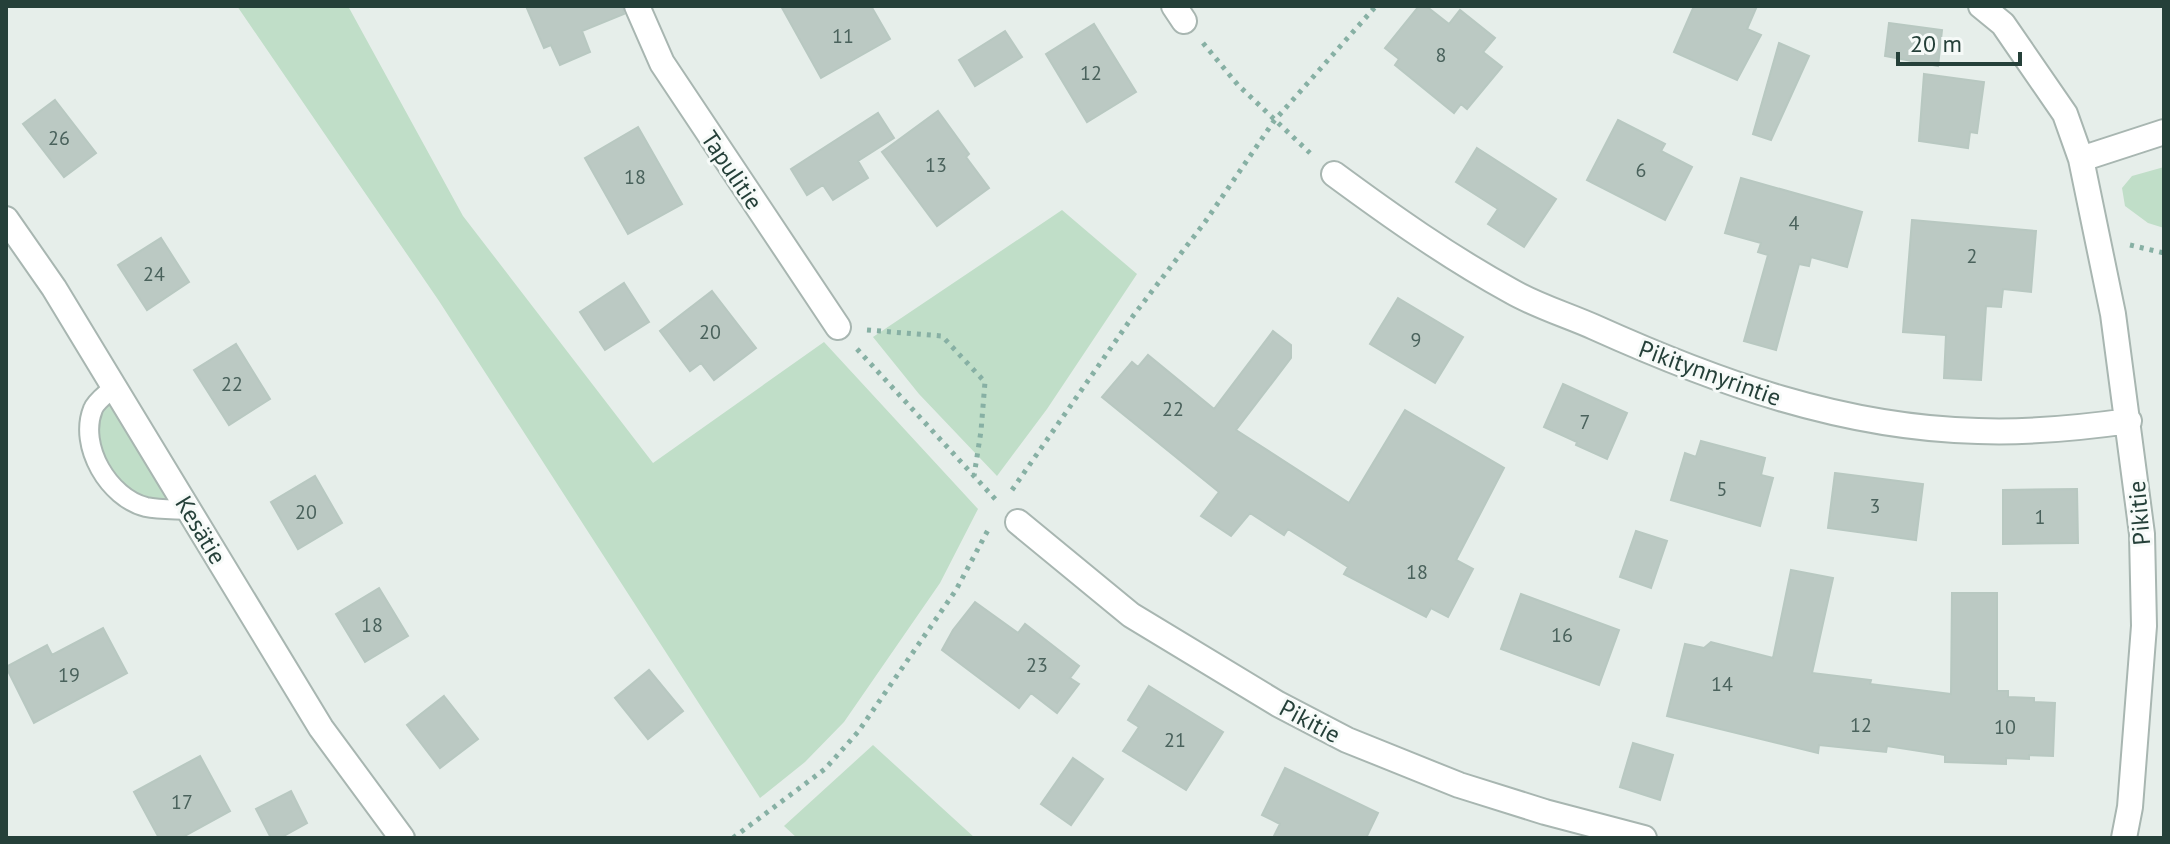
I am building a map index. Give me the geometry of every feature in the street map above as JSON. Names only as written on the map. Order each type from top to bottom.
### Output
[{"type":"street","name":"Tapulitie","points":[[637,6],[662,63],[838,327]]},
{"type":"street","name":"Pikitie","points":[[1981,6],[2003,24],[2065,114],[2081,159],[2113,314],[2142,534],[2144,626],[2130,807],[2124,838]]},
{"type":"street","points":[[2081,159],[2164,132]]},
{"type":"street","name":"Pikitynnyrintie","points":[[1334,174],[1417,233],[1513,292],[1647,351],[1779,399],[1848,417],[1976,431],[2038,431],[2129,421]]},
{"type":"street","name":"Kesätie","points":[[6,219],[54,288],[321,728],[402,838]]},
{"type":"street","name":"Pikitie","points":[[1009,513],[1131,615],[1278,704],[1347,740],[1459,785],[1644,838]]},
{"type":"lane","points":[[114,387],[93,407],[90,430],[95,462],[114,489],[145,507],[190,510]]},
{"type":"path","points":[[733,838],[825,769],[858,732],[1009,513],[1061,422],[1133,316],[1205,222],[1274,121],[1376,6]]},
{"type":"path","points":[[1179,14],[1238,85],[1334,174]]},
{"type":"path","points":[[838,327],[1009,513]]},
{"type":"path","points":[[838,327],[942,336],[985,382],[974,476]]},
{"type":"green space","points":[[237,6],[348,6],[463,216],[653,463],[824,342],[978,509],[940,583],[844,722],[805,762],[760,798],[439,301]]},
{"type":"green space","points":[[2164,167],[2164,228],[2148,223],[2125,206],[2122,188],[2132,176]]},
{"type":"green space","points":[[1062,210],[1137,274],[1047,409],[997,476],[919,394],[873,337]]},
{"type":"green space","points":[[114,387],[190,510],[114,489],[90,430]]},
{"type":"green space","points":[[873,745],[975,838],[797,838],[784,826]]},
{"type":"building","points":[[526,6],[622,6],[624,14],[582,31],[590,52],[560,65],[551,45],[544,48]]},
{"type":"building","points":[[781,6],[871,6],[890,39],[821,78]]},
{"type":"building","points":[[1419,6],[1426,6],[1449,24],[1460,10],[1495,38],[1483,52],[1502,67],[1467,109],[1461,104],[1454,113],[1395,65],[1399,59],[1385,48]]},
{"type":"building","points":[[1694,6],[1757,6],[1747,29],[1761,35],[1737,80],[1674,52]]},
{"type":"building","points":[[1889,23],[1942,30],[1938,66],[1885,56]]},
{"type":"building","points":[[1094,24],[1136,92],[1087,122],[1046,54]]},
{"type":"building","points":[[1005,31],[1022,57],[975,86],[959,60]]},
{"type":"building","points":[[1779,43],[1809,56],[1771,140],[1753,134]]},
{"type":"building","points":[[1924,74],[1984,82],[1977,133],[1970,132],[1968,148],[1919,141]]},
{"type":"building","points":[[55,100],[96,153],[64,177],[23,124]]},
{"type":"building","points":[[938,111],[989,188],[937,226],[882,152]]},
{"type":"building","points":[[878,113],[894,138],[858,161],[868,178],[833,200],[823,185],[807,195],[791,169]]},
{"type":"building","points":[[1618,120],[1665,144],[1661,151],[1692,167],[1665,220],[1587,180]]},
{"type":"building","points":[[638,127],[682,204],[628,234],[585,158]]},
{"type":"building","points":[[1477,148],[1556,199],[1524,247],[1488,224],[1498,209],[1456,182]]},
{"type":"building","points":[[1741,178],[1862,212],[1847,267],[1811,257],[1809,266],[1799,264],[1776,350],[1744,341],[1768,255],[1758,252],[1761,243],[1725,233]]},
{"type":"building","points":[[1912,220],[2036,231],[2031,292],[2003,289],[2001,307],[1986,306],[1981,380],[1944,378],[1946,335],[1903,332]]},
{"type":"building","points":[[161,238],[189,282],[147,310],[118,265]]},
{"type":"building","points":[[624,283],[649,322],[605,350],[580,312]]},
{"type":"building","points":[[712,291],[756,348],[714,380],[701,363],[690,371],[660,331]]},
{"type":"building","points":[[1398,298],[1463,337],[1435,383],[1370,344]]},
{"type":"building","points":[[1273,331],[1291,345],[1291,358],[1236,430],[1349,503],[1405,410],[1504,468],[1456,560],[1473,569],[1448,617],[1431,608],[1426,617],[1344,574],[1348,567],[1288,529],[1284,535],[1250,513],[1231,536],[1201,516],[1219,492],[1102,397],[1132,362],[1138,367],[1148,355],[1214,409]]},
{"type":"building","points":[[236,344],[270,399],[229,425],[194,370]]},
{"type":"building","points":[[1563,384],[1627,413],[1607,459],[1544,427]]},
{"type":"building","points":[[1701,441],[1765,458],[1761,475],[1773,478],[1760,526],[1671,500],[1685,453],[1696,457]]},
{"type":"building","points":[[1835,473],[1923,484],[1916,540],[1828,528]]},
{"type":"building","points":[[315,476],[342,523],[298,549],[271,502]]},
{"type":"building","points":[[2077,489],[2078,543],[2003,544],[2003,490]]},
{"type":"building","points":[[1636,531],[1667,541],[1651,588],[1620,577]]},
{"type":"building","points":[[1791,570],[1833,578],[1812,673],[1951,694],[1952,593],[1997,593],[1997,691],[2008,691],[2008,697],[2055,703],[2053,756],[2006,758],[2006,764],[1945,762],[1945,755],[1887,746],[1886,752],[1819,745],[1818,753],[1667,716],[1685,644],[1704,648],[1711,642],[1773,658]]},
{"type":"building","points":[[379,588],[408,636],[365,662],[336,614]]},
{"type":"building","points":[[1521,594],[1619,630],[1599,685],[1501,649]]},
{"type":"building","points":[[975,602],[1018,633],[1025,624],[1079,666],[1070,678],[1079,684],[1057,713],[1031,693],[1019,708],[942,650]]},
{"type":"building","points":[[103,628],[127,673],[34,723],[6,667],[47,645],[52,655]]},
{"type":"building","points":[[649,670],[683,711],[648,739],[615,698]]},
{"type":"building","points":[[1149,686],[1223,732],[1186,790],[1123,751],[1139,727],[1128,720]]},
{"type":"building","points":[[444,696],[478,739],[440,768],[407,725]]},
{"type":"building","points":[[1633,743],[1673,755],[1660,800],[1620,787]]},
{"type":"building","points":[[200,756],[230,811],[181,838],[159,838],[134,792]]},
{"type":"building","points":[[1073,758],[1103,779],[1071,825],[1041,804]]},
{"type":"building","points":[[1285,768],[1378,813],[1366,838],[1273,838],[1280,824],[1262,815]]},
{"type":"building","points":[[291,791],[307,823],[280,838],[271,838],[256,809]]}]
